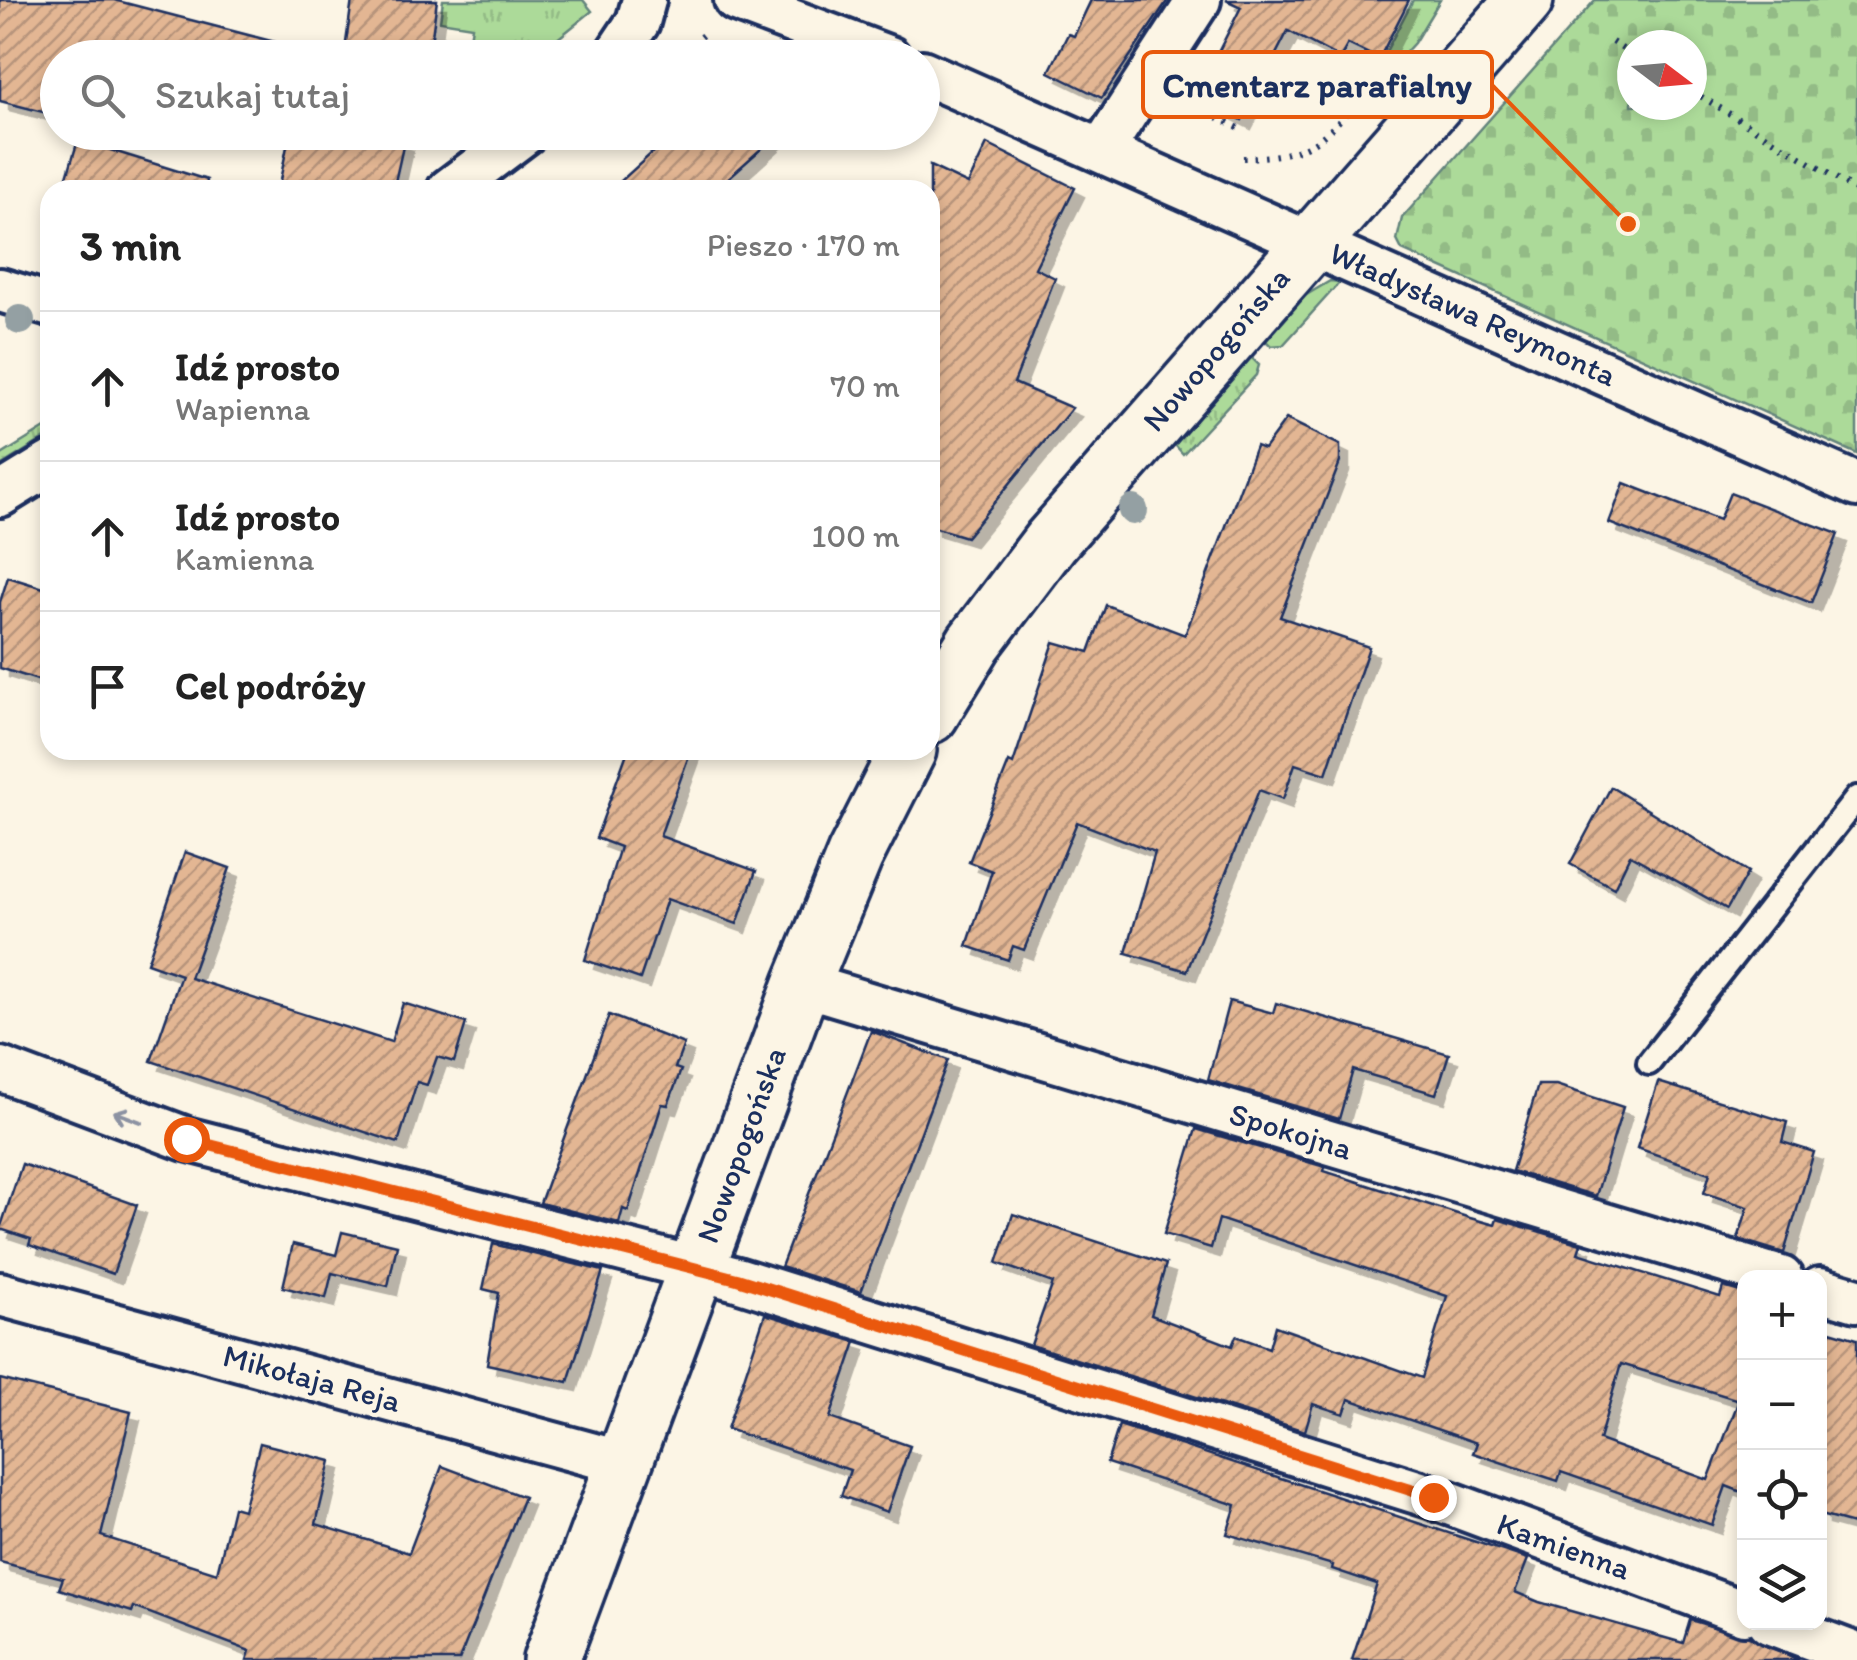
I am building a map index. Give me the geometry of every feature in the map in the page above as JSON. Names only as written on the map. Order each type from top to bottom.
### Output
[{"type":"street","points":[[626,40],[638,22],[644,0]]},
{"type":"street","points":[[736,0],[842,40]]},
{"type":"street","points":[[1104,148],[1200,0]]},
{"type":"street","name":"Nowopogońska","points":[[940,698],[974,643],[1051,540],[1525,0]]},
{"type":"street","name":"Władysława Reymonta","points":[[940,80],[1104,148],[1857,485]]},
{"type":"street","points":[[461,180],[502,150]]},
{"type":"street","points":[[0,290],[40,302]]},
{"type":"street","points":[[0,495],[40,470]]},
{"type":"street","name":"Nowopogońska","points":[[551,1660],[802,984],[855,855],[903,760]]},
{"type":"street","name":"Spokojna","points":[[802,984],[1754,1270]]},
{"type":"street","name":"Kamienna","points":[[0,1069],[186,1139],[696,1268],[1433,1497],[1737,1610]]},
{"type":"street","points":[[1827,1291],[1857,1300]]},
{"type":"street","name":"Mikołaja Reja","points":[[0,1294],[623,1462]]},
{"type":"street","points":[[1790,1630],[1857,1655]]},
{"type":"lane","points":[[1649,1063],[1857,798]]},
{"type":"path","points":[[1612,42],[1617,45]]},
{"type":"path","points":[[1343,52],[1397,80]]},
{"type":"path","points":[[1233,158],[1283,158],[1318,141],[1384,73]]},
{"type":"path","points":[[1183,100],[1240,129]]},
{"type":"path","points":[[1707,100],[1857,190]]},
{"type":"green space","points":[[443,0],[583,0],[592,11],[556,40],[470,40],[472,26],[440,21]]},
{"type":"green space","points":[[1413,0],[1440,0],[1414,43],[1392,67],[1381,61]]},
{"type":"green space","points":[[1595,0],[1857,0],[1857,454],[1402,250],[1397,240],[1402,218]]},
{"type":"green space","points":[[1330,281],[1340,282],[1283,345],[1271,346],[1265,340],[1303,297]]},
{"type":"green space","points":[[1250,356],[1259,365],[1256,375],[1183,454],[1175,445]]},
{"type":"green space","points":[[40,431],[40,441],[0,466],[0,456]]},
{"type":"building","points":[[0,0],[114,0],[267,40],[40,40],[40,111],[0,101]]},
{"type":"building","points":[[352,0],[437,0],[431,40],[346,40]]},
{"type":"building","points":[[1091,0],[1168,0],[1102,98],[1049,72],[1068,34],[1074,36]]},
{"type":"building","points":[[1226,0],[1409,0],[1379,59],[1348,44],[1340,58],[1288,31],[1242,120],[1196,96],[1241,7]]},
{"type":"building","points":[[987,144],[1075,188],[1035,268],[1055,278],[1014,383],[1072,408],[966,537],[940,529],[940,180],[930,180],[930,166],[968,184]]},
{"type":"building","points":[[75,150],[110,150],[207,180],[66,180]]},
{"type":"building","points":[[286,150],[402,150],[395,180],[280,180]]},
{"type":"building","points":[[655,150],[760,150],[726,180],[622,180]]},
{"type":"building","points":[[1286,419],[1340,445],[1340,462],[1280,617],[1369,647],[1326,774],[1295,764],[1283,799],[1259,790],[1187,971],[1126,953],[1155,852],[1077,822],[1024,950],[1013,946],[1008,960],[967,946],[992,871],[969,862],[1009,762],[1013,764],[1054,642],[1089,652],[1106,605],[1185,635],[1256,446],[1264,449]]},
{"type":"building","points":[[1624,483],[1719,520],[1730,493],[1838,534],[1811,603],[1609,523]]},
{"type":"building","points":[[8,577],[40,587],[40,681],[0,668],[0,602]]},
{"type":"building","points":[[624,760],[687,760],[660,836],[756,871],[737,924],[667,899],[640,979],[585,960],[620,847],[596,838]]},
{"type":"building","points":[[1611,787],[1748,872],[1727,909],[1630,855],[1614,888],[1570,864]]},
{"type":"building","points":[[185,852],[230,868],[190,978],[391,1042],[403,1003],[466,1023],[454,1062],[437,1057],[427,1085],[417,1082],[398,1143],[151,1061],[181,975],[147,963]]},
{"type":"building","points":[[1229,1001],[1273,1013],[1276,1003],[1449,1054],[1436,1094],[1353,1070],[1339,1119],[1208,1080]]},
{"type":"building","points":[[609,1015],[684,1044],[675,1068],[681,1070],[668,1105],[662,1104],[628,1211],[623,1209],[619,1223],[540,1203]]},
{"type":"building","points":[[871,1031],[948,1060],[861,1292],[781,1267]]},
{"type":"building","points":[[1658,1082],[1787,1122],[1782,1142],[1814,1152],[1784,1253],[1738,1239],[1748,1207],[1704,1193],[1710,1173],[1637,1148]]},
{"type":"building","points":[[1538,1085],[1556,1085],[1623,1107],[1596,1196],[1512,1171]]},
{"type":"building","points":[[1196,1129],[1325,1167],[1324,1171],[1470,1218],[1495,1225],[1497,1219],[1581,1244],[1578,1253],[1720,1297],[1723,1287],[1737,1291],[1737,1399],[1621,1364],[1599,1440],[1708,1480],[1737,1405],[1737,1490],[1726,1486],[1712,1525],[1561,1472],[1558,1481],[1473,1453],[1477,1443],[1349,1399],[1344,1414],[1313,1404],[1305,1431],[1031,1345],[1053,1283],[997,1263],[1013,1214],[1166,1264],[1151,1315],[1232,1346],[1236,1336],[1269,1348],[1275,1326],[1422,1378],[1447,1296],[1219,1219],[1211,1248],[1164,1234]]},
{"type":"building","points":[[22,1164],[137,1205],[113,1274],[29,1245],[31,1239],[0,1229]]},
{"type":"building","points":[[342,1232],[397,1245],[388,1286],[332,1273],[326,1298],[283,1287],[293,1244],[336,1255]]},
{"type":"building","points":[[493,1244],[603,1271],[568,1382],[487,1364],[499,1293],[483,1289]]},
{"type":"building","points":[[765,1314],[856,1342],[830,1418],[910,1446],[887,1512],[841,1496],[850,1470],[727,1429]]},
{"type":"building","points":[[1827,1330],[1857,1339],[1857,1525],[1827,1517]]},
{"type":"building","points":[[0,1379],[131,1412],[101,1536],[217,1573],[233,1507],[243,1510],[260,1443],[331,1461],[316,1524],[409,1553],[442,1466],[524,1497],[459,1660],[247,1660],[250,1651],[134,1607],[132,1612],[59,1589],[63,1578],[0,1562]]},
{"type":"building","points":[[1119,1425],[1528,1559],[1515,1592],[1539,1602],[1683,1643],[1690,1620],[1749,1637],[1799,1660],[1352,1660],[1377,1584],[1332,1569],[1333,1565],[1227,1534],[1236,1505],[1107,1463]]},
{"type":"place","name":"Cmentarz parafialny","points":[[1628,224]]},
{"type":"route","points":[[186,1139],[737,1279],[1433,1497]]}]
